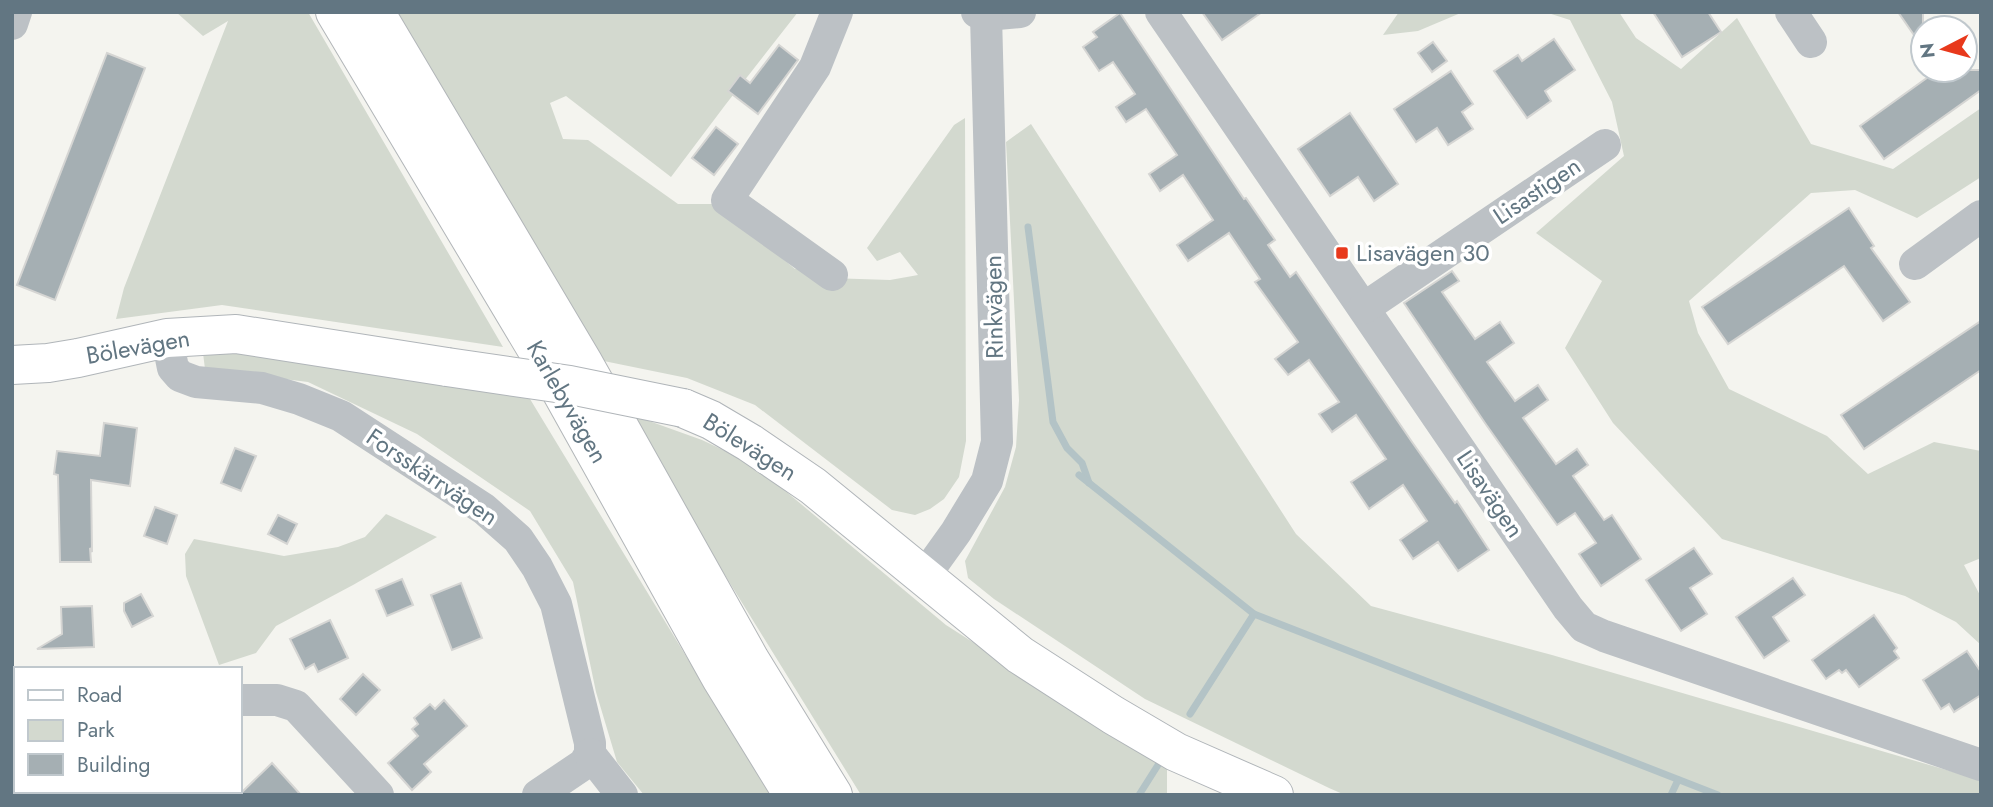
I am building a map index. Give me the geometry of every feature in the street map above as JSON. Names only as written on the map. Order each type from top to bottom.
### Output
[{"type":"main road","name":"Karlebyvägen","points":[[335,12],[552,376],[721,678],[793,795]]},
{"type":"main road","name":"Karlebyvägen","points":[[375,12],[584,364],[750,660],[833,795]]},
{"type":"main road","name":"Bölevägen","points":[[12,365],[48,363],[167,338],[236,334],[570,385],[683,408],[711,419],[813,486],[1020,655],[1176,752],[1274,795]]},
{"type":"street","points":[[12,24],[16,12]]},
{"type":"street","points":[[832,275],[727,200],[815,67],[837,12]]},
{"type":"street","points":[[981,14],[1020,12]]},
{"type":"street","name":"Lisavägen","points":[[1161,12],[1567,608],[1584,627],[1981,765]]},
{"type":"street","points":[[1791,12],[1811,42]]},
{"type":"street","name":"Rinkvägen","points":[[923,578],[956,532],[986,481],[997,442],[981,14]]},
{"type":"street","name":"Lisastigen","points":[[1364,308],[1605,145]]},
{"type":"street","points":[[1915,264],[1981,216]]},
{"type":"street","name":"Forsskärrvägen","points":[[167,338],[173,368],[180,376],[196,382],[262,388],[341,416],[484,509],[518,539],[537,567],[556,604],[590,743],[590,754]]},
{"type":"street","points":[[242,699],[277,700],[296,706],[378,795]]},
{"type":"street","points":[[538,795],[584,764],[590,754],[622,795]]},
{"type":"green space","points":[[176,12],[308,12],[503,347],[222,305],[116,319],[124,288],[228,21],[203,36]]},
{"type":"green space","points":[[392,12],[798,12],[671,177],[566,96],[550,103],[563,139],[588,140],[678,204],[717,204],[795,269],[814,259],[829,278],[890,280],[918,275],[900,252],[877,261],[867,248],[954,125],[965,118],[966,441],[959,477],[944,499],[915,515],[892,510],[755,405],[687,378],[594,359]]},
{"type":"green space","points":[[1399,12],[1463,12],[1418,31],[1383,35]]},
{"type":"green space","points":[[1545,12],[1619,12],[1636,38],[1681,69],[1737,18],[1811,144],[1893,169],[1981,108],[1981,177],[1917,218],[1855,190],[1811,193],[1689,301],[1698,333],[1729,389],[1827,436],[1868,474],[1934,442],[1981,451],[1981,558],[1964,565],[1981,597],[1981,645],[1956,622],[1905,596],[1722,539],[1613,423],[1565,348],[1602,281],[1536,233],[1624,156],[1612,102],[1570,20]]},
{"type":"green space","points":[[1031,124],[1296,534],[1371,606],[1552,655],[1981,780],[1981,795],[1345,795],[1145,699],[994,599],[968,578],[965,561],[1005,487],[1016,447],[1019,400],[1006,142]]},
{"type":"green space","points":[[219,350],[530,399],[772,795],[644,795],[617,762],[596,692],[573,582],[530,511],[417,434],[308,382],[205,369],[203,353]]},
{"type":"green space","points":[[624,412],[702,440],[753,464],[946,625],[1167,766],[1167,795],[861,795]]},
{"type":"green space","points":[[386,514],[437,537],[276,626],[256,653],[219,665],[186,576],[185,554],[194,539],[284,556],[338,547],[365,537]]},
{"type":"building","points":[[1202,12],[1262,12],[1222,40]]},
{"type":"building","points":[[1653,12],[1708,12],[1721,32],[1682,57]]},
{"type":"building","points":[[1898,12],[1923,12],[1909,14],[1909,28]]},
{"type":"building","points":[[1120,13],[1244,199],[1246,198],[1275,240],[1268,245],[1290,277],[1296,272],[1489,550],[1458,571],[1438,542],[1413,559],[1400,540],[1427,521],[1403,485],[1369,509],[1351,482],[1386,459],[1356,415],[1332,432],[1319,414],[1339,402],[1309,360],[1288,375],[1275,359],[1298,342],[1255,282],[1260,279],[1229,233],[1188,261],[1177,245],[1213,220],[1183,175],[1160,191],[1149,174],[1177,155],[1146,109],[1126,122],[1116,107],[1135,94],[1113,62],[1099,71],[1083,47],[1097,37],[1093,32]]},
{"type":"building","points":[[1554,39],[1575,70],[1545,91],[1551,101],[1527,118],[1494,71],[1518,55],[1522,61]]},
{"type":"building","points":[[1433,42],[1447,61],[1432,72],[1418,53]]},
{"type":"building","points":[[779,45],[798,60],[758,114],[728,91],[740,75],[750,83]]},
{"type":"building","points":[[107,53],[145,68],[55,300],[17,285]]},
{"type":"building","points":[[1981,70],[1981,90],[1884,159],[1860,126],[1918,84],[1979,84]]},
{"type":"building","points":[[1451,71],[1473,104],[1462,112],[1473,129],[1448,145],[1437,128],[1416,142],[1394,109]]},
{"type":"building","points":[[1350,113],[1398,184],[1374,201],[1358,177],[1330,196],[1298,149]]},
{"type":"building","points":[[716,127],[738,144],[714,175],[692,158]]},
{"type":"building","points":[[1849,208],[1874,246],[1871,248],[1910,302],[1883,321],[1844,266],[1728,344],[1702,307]]},
{"type":"building","points":[[1452,271],[1459,281],[1442,292],[1475,339],[1500,322],[1514,343],[1487,362],[1515,401],[1538,385],[1548,400],[1523,418],[1556,464],[1577,449],[1588,465],[1573,476],[1604,520],[1612,515],[1641,559],[1601,586],[1579,554],[1596,543],[1575,513],[1557,525],[1404,303]]},
{"type":"building","points":[[1981,321],[1981,370],[1864,449],[1841,415]]},
{"type":"building","points":[[104,423],[137,428],[130,486],[91,480],[91,562],[60,562],[58,475],[54,474],[57,451],[100,456]]},
{"type":"building","points":[[235,448],[256,456],[241,491],[221,483]]},
{"type":"building","points":[[155,507],[177,515],[167,544],[144,536]]},
{"type":"building","points":[[278,515],[297,524],[287,544],[268,534]]},
{"type":"building","points":[[1694,548],[1712,574],[1690,588],[1707,614],[1681,631],[1646,580]]},
{"type":"building","points":[[1793,578],[1805,595],[1773,617],[1789,641],[1764,658],[1736,617]]},
{"type":"building","points":[[402,579],[413,605],[387,616],[376,590]]},
{"type":"building","points":[[461,583],[482,638],[452,650],[431,595]]},
{"type":"building","points":[[141,594],[153,616],[132,627],[124,611],[124,603]]},
{"type":"building","points":[[92,606],[94,647],[37,649],[62,634],[61,607]]},
{"type":"building","points":[[1874,615],[1897,648],[1894,651],[1899,658],[1859,687],[1846,670],[1842,673],[1839,670],[1826,679],[1812,660]]},
{"type":"building","points":[[330,620],[348,658],[318,672],[314,664],[305,669],[290,639]]},
{"type":"building","points":[[1967,651],[1981,672],[1981,695],[1954,712],[1949,704],[1941,709],[1923,680]]},
{"type":"building","points":[[363,674],[380,690],[356,715],[340,699]]},
{"type":"building","points":[[444,700],[467,726],[424,764],[431,772],[412,790],[388,763],[418,736],[412,729],[418,724],[414,718],[430,704],[435,709]]},
{"type":"building","points":[[272,763],[301,795],[239,795]]},
{"type":"waterway","points":[[1028,227],[1053,422],[1067,448],[1082,463],[1089,483]]},
{"type":"waterway","points":[[1079,475],[1254,614],[1718,795]]},
{"type":"waterway","points":[[1190,714],[1254,614]]},
{"type":"waterway","points":[[1139,795],[1158,765]]},
{"type":"waterway","points":[[1671,795],[1678,780]]},
{"type":"place","name":"Lisavägen 30","points":[[1342,253]]}]
